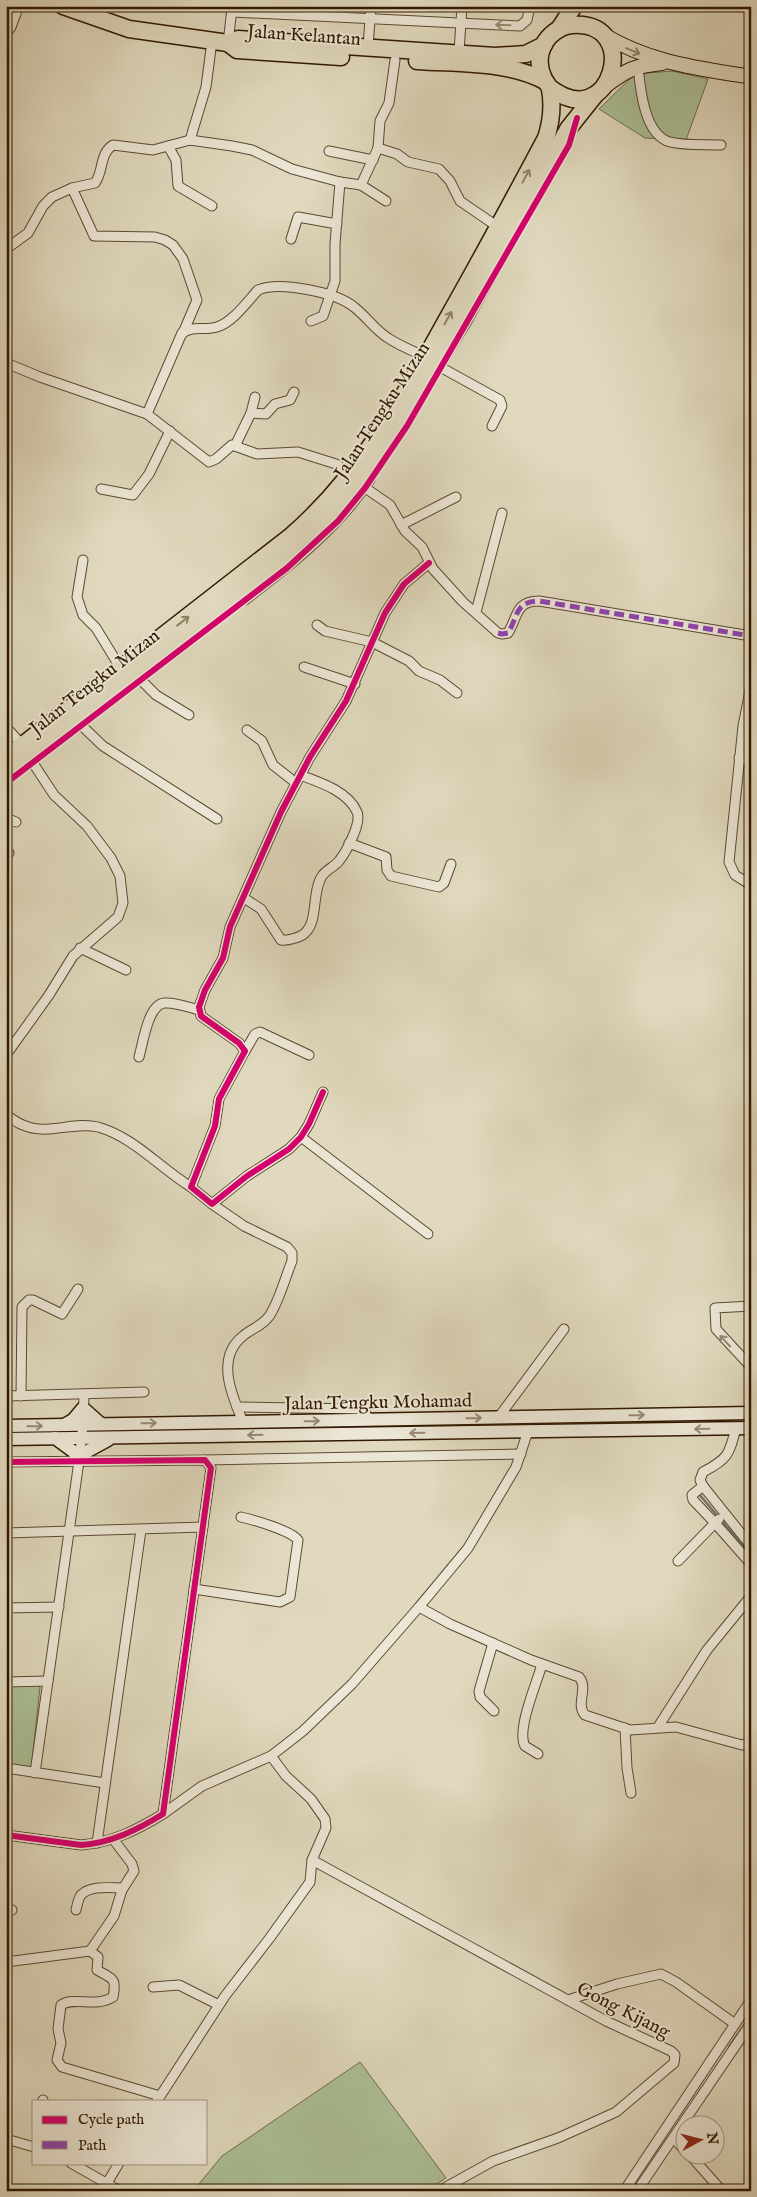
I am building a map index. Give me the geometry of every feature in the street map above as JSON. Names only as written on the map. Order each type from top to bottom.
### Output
[{"type":"highway","points":[[559,29],[574,6]]},
{"type":"highway","points":[[585,6],[590,19],[599,31],[611,48],[614,65],[611,76],[600,90],[583,99],[571,99],[559,95],[547,84],[540,63],[544,45],[550,36],[559,29],[569,25],[584,24],[599,31]]},
{"type":"highway","points":[[67,7],[129,29],[228,43]]},
{"type":"highway","name":"Jalan Kelantan","points":[[228,43],[238,40],[512,56],[526,54],[544,45]]},
{"type":"highway","name":"Jalan Kelantan","points":[[228,43],[237,50],[255,52],[514,69],[531,74],[547,84]]},
{"type":"highway","name":"Jalan Tengku Mizan","points":[[6,758],[292,536],[358,482],[398,403],[426,357],[546,138],[551,113],[547,84]]},
{"type":"highway","name":"Jalan Tengku Mizan","points":[[6,774],[242,593],[320,529],[374,465],[464,320],[557,148],[577,118],[600,90]]},
{"type":"main road","points":[[599,31],[631,51],[665,62],[751,77]]},
{"type":"main road","points":[[600,90],[625,71],[638,66],[665,62]]},
{"type":"main road","points":[[64,1425],[73,1420],[84,1408],[101,1424]]},
{"type":"main road","name":"Jalan Tengku Mohamad","points":[[6,1426],[751,1413]]},
{"type":"main road","name":"Jalan Tengku Mohamad","points":[[6,1439],[751,1428]]},
{"type":"main road","points":[[55,1438],[74,1452],[80,1461],[86,1452],[112,1438]]},
{"type":"street","points":[[6,34],[12,27],[19,6]]},
{"type":"street","points":[[368,47],[371,6]]},
{"type":"street","points":[[459,52],[462,6]]},
{"type":"street","points":[[228,43],[232,9],[370,20],[520,26],[527,20],[530,6]]},
{"type":"street","points":[[190,140],[206,87],[212,41]]},
{"type":"street","points":[[361,185],[378,148],[380,121],[389,103],[395,60]]},
{"type":"street","points":[[638,66],[646,116],[664,138],[672,142],[721,146]]},
{"type":"street","points":[[6,783],[287,568],[338,521],[358,482],[407,426],[442,368],[569,145],[577,118]]},
{"type":"street","points":[[6,249],[28,233],[48,201],[72,188],[95,183],[98,179],[104,153],[113,145],[145,150],[190,140],[252,150],[292,169],[340,182],[361,185],[386,201]]},
{"type":"street","points":[[168,146],[176,160],[178,186],[212,206]]},
{"type":"street","points":[[378,148],[397,154],[408,162],[439,169],[450,181],[460,201],[498,227]]},
{"type":"street","points":[[329,151],[373,160]]},
{"type":"street","points":[[311,321],[323,316],[335,281],[340,182]]},
{"type":"street","points":[[72,188],[94,236],[155,237],[173,246],[183,259],[197,300],[147,414]]},
{"type":"street","points":[[291,239],[298,217],[337,224]]},
{"type":"street","points":[[182,333],[193,328],[223,325],[258,290],[265,287],[283,286],[330,295],[353,306],[388,338],[426,357]]},
{"type":"street","points":[[6,363],[32,375],[147,414],[209,462],[216,459],[228,446],[235,446],[257,454],[298,452],[336,464],[390,505],[404,531],[422,547],[429,563],[463,602],[502,634],[508,633],[518,610],[522,606],[540,601],[751,636]]},
{"type":"street","points":[[442,368],[500,400],[502,406],[492,426]]},
{"type":"street","points":[[251,413],[266,414],[275,404],[290,400],[294,392]]},
{"type":"street","points":[[235,446],[251,413],[255,397]]},
{"type":"street","points":[[101,488],[133,495],[149,474],[170,431]]},
{"type":"street","points":[[401,525],[456,497]]},
{"type":"street","points":[[476,612],[502,513]]},
{"type":"street","points":[[83,560],[77,597],[83,615],[96,628],[122,669]]},
{"type":"street","points":[[245,1051],[239,1043],[201,1016],[199,1010],[205,990],[223,958],[230,927],[281,812],[310,757],[346,702],[385,613],[400,589],[429,563]]},
{"type":"street","points":[[317,625],[325,631],[372,642],[409,661],[419,671],[440,680],[457,693]]},
{"type":"street","points":[[304,667],[355,684]]},
{"type":"street","points":[[141,680],[156,695],[189,715]]},
{"type":"street","points":[[751,686],[740,758],[729,862],[735,875],[751,885]]},
{"type":"street","points":[[81,725],[103,746],[216,819]]},
{"type":"street","points":[[6,727],[23,746]]},
{"type":"street","points":[[244,898],[261,910],[281,940],[302,934],[309,928],[317,885],[321,878],[339,861],[359,820],[357,811],[342,794],[298,779],[273,765],[262,741],[247,730]]},
{"type":"street","points":[[740,758],[751,762]]},
{"type":"street","points":[[6,1055],[80,948],[118,917],[123,903],[120,876],[111,858],[87,826],[54,795],[33,763]]},
{"type":"street","points":[[348,843],[386,857],[388,874],[439,887],[444,883],[451,864]]},
{"type":"street","points":[[80,948],[126,970]]},
{"type":"street","points":[[139,1057],[151,1014],[158,1006],[163,1003],[199,1010]]},
{"type":"street","points":[[191,1187],[216,1126],[219,1099],[255,1034],[260,1032],[309,1055]]},
{"type":"street","points":[[212,1204],[247,1176],[289,1149],[301,1137],[323,1092]]},
{"type":"street","points":[[6,1115],[23,1126],[40,1129],[82,1124],[100,1128],[133,1144],[171,1175],[191,1187],[244,1226],[287,1247],[292,1253],[292,1261],[271,1314],[260,1326],[243,1335],[232,1351],[227,1366],[237,1407],[243,1422]]},
{"type":"street","points":[[301,1137],[428,1234]]},
{"type":"street","points":[[21,1396],[22,1307],[29,1300],[33,1300],[62,1314],[78,1289]]},
{"type":"street","points":[[751,1306],[714,1308],[716,1329],[751,1367]]},
{"type":"street","points":[[498,1418],[564,1329]]},
{"type":"street","points":[[6,1396],[144,1392]]},
{"type":"street","points":[[35,1773],[80,1461],[84,1395]]},
{"type":"street","points":[[237,1407],[361,1410],[366,1414],[366,1420]]},
{"type":"street","points":[[736,1428],[730,1454],[724,1461],[703,1472],[700,1476],[699,1489],[693,1500],[720,1519],[751,1546]]},
{"type":"street","points":[[6,1835],[81,1845],[97,1844],[113,1839],[162,1814],[202,1786],[271,1756],[303,1731],[352,1684],[468,1548],[522,1454],[528,1431]]},
{"type":"street","points":[[6,1462],[522,1454]]},
{"type":"street","points":[[162,1814],[203,1527],[210,1468],[205,1460]]},
{"type":"street","points":[[699,1489],[751,1564]]},
{"type":"street","points":[[194,1589],[280,1602],[290,1597],[298,1540],[292,1534],[261,1521],[242,1516]]},
{"type":"street","points":[[678,1561],[720,1519]]},
{"type":"street","points":[[6,1533],[203,1527]]},
{"type":"street","points":[[97,1844],[141,1530]]},
{"type":"street","points":[[658,1728],[673,1700],[707,1650],[751,1596]]},
{"type":"street","points":[[6,1608],[58,1607]]},
{"type":"street","points":[[419,1607],[450,1624],[493,1643],[542,1664],[579,1677],[583,1684],[581,1708],[585,1715],[625,1728],[640,1730],[682,1728],[742,1745],[751,1742]]},
{"type":"street","points":[[493,1643],[479,1691],[480,1697],[494,1711]]},
{"type":"street","points":[[538,1754],[525,1746],[522,1738],[525,1720],[542,1664]]},
{"type":"street","points":[[6,1682],[48,1681]]},
{"type":"street","points":[[625,1728],[627,1774],[631,1793]]},
{"type":"street","points":[[6,1962],[90,1951],[99,1958],[96,1966],[98,1971],[113,1980],[115,1988],[113,1997],[98,2003],[66,2002],[61,2005],[58,2029],[61,2043],[57,2060],[62,2067],[158,2098],[219,2005],[310,1882],[312,1860],[326,1828],[326,1820],[311,1799],[286,1776],[271,1756]]},
{"type":"street","points":[[6,1768],[105,1783]]},
{"type":"street","points":[[90,1951],[114,1916],[123,1888],[133,1874],[134,1867],[113,1839]]},
{"type":"street","name":"Gong Kijang","points":[[312,1860],[606,2021],[671,2051],[675,2055],[674,2063],[616,2112],[558,2138],[493,2161],[439,2191]]},
{"type":"street","points":[[76,1910],[80,1896],[85,1892],[98,1888],[123,1888]]},
{"type":"street","points":[[568,2000],[617,1984],[661,1974],[676,1982],[735,2024]]},
{"type":"street","points":[[153,1986],[179,1985],[219,2005]]},
{"type":"street","points":[[632,2189],[748,2017],[751,2000]]},
{"type":"street","points":[[687,2114],[735,2024],[748,2017]]},
{"type":"street","points":[[632,2189],[674,2138]]},
{"type":"street","points":[[6,2139],[32,2146]]},
{"type":"street","points":[[73,2164],[120,2191]]},
{"type":"street","points":[[107,2183],[118,2164]]},
{"type":"street","points":[[698,2164],[722,2191]]},
{"type":"green space","points":[[672,71],[708,79],[686,140],[645,138],[599,109],[635,74]]},
{"type":"green space","points":[[36,1684],[40,1687],[31,1771],[6,1766],[6,1685]]},
{"type":"green space","points":[[360,2062],[446,2178],[426,2191],[198,2191],[199,2184],[222,2156]]},
{"type":"waterway","points":[[698,1493],[751,1555]]},
{"type":"waterway","points":[[729,2047],[751,2015]]},
{"type":"marked path","points":[[498,633],[508,633],[521,607],[525,604],[539,601],[751,636]]},
{"type":"cycle path","points":[[6,783],[287,568],[338,521],[365,488],[407,426],[569,145],[577,118]]},
{"type":"cycle path","points":[[323,1092],[309,1124],[301,1137],[289,1149],[247,1176],[212,1204],[191,1187],[215,1126],[219,1099],[245,1051],[239,1043],[201,1016],[199,1007],[205,990],[223,958],[230,927],[281,812],[310,757],[346,701],[385,613],[404,584],[429,563]]},
{"type":"cycle path","points":[[6,1462],[205,1460],[211,1468],[163,1814],[123,1835],[92,1844],[81,1845],[6,1835]]}]
